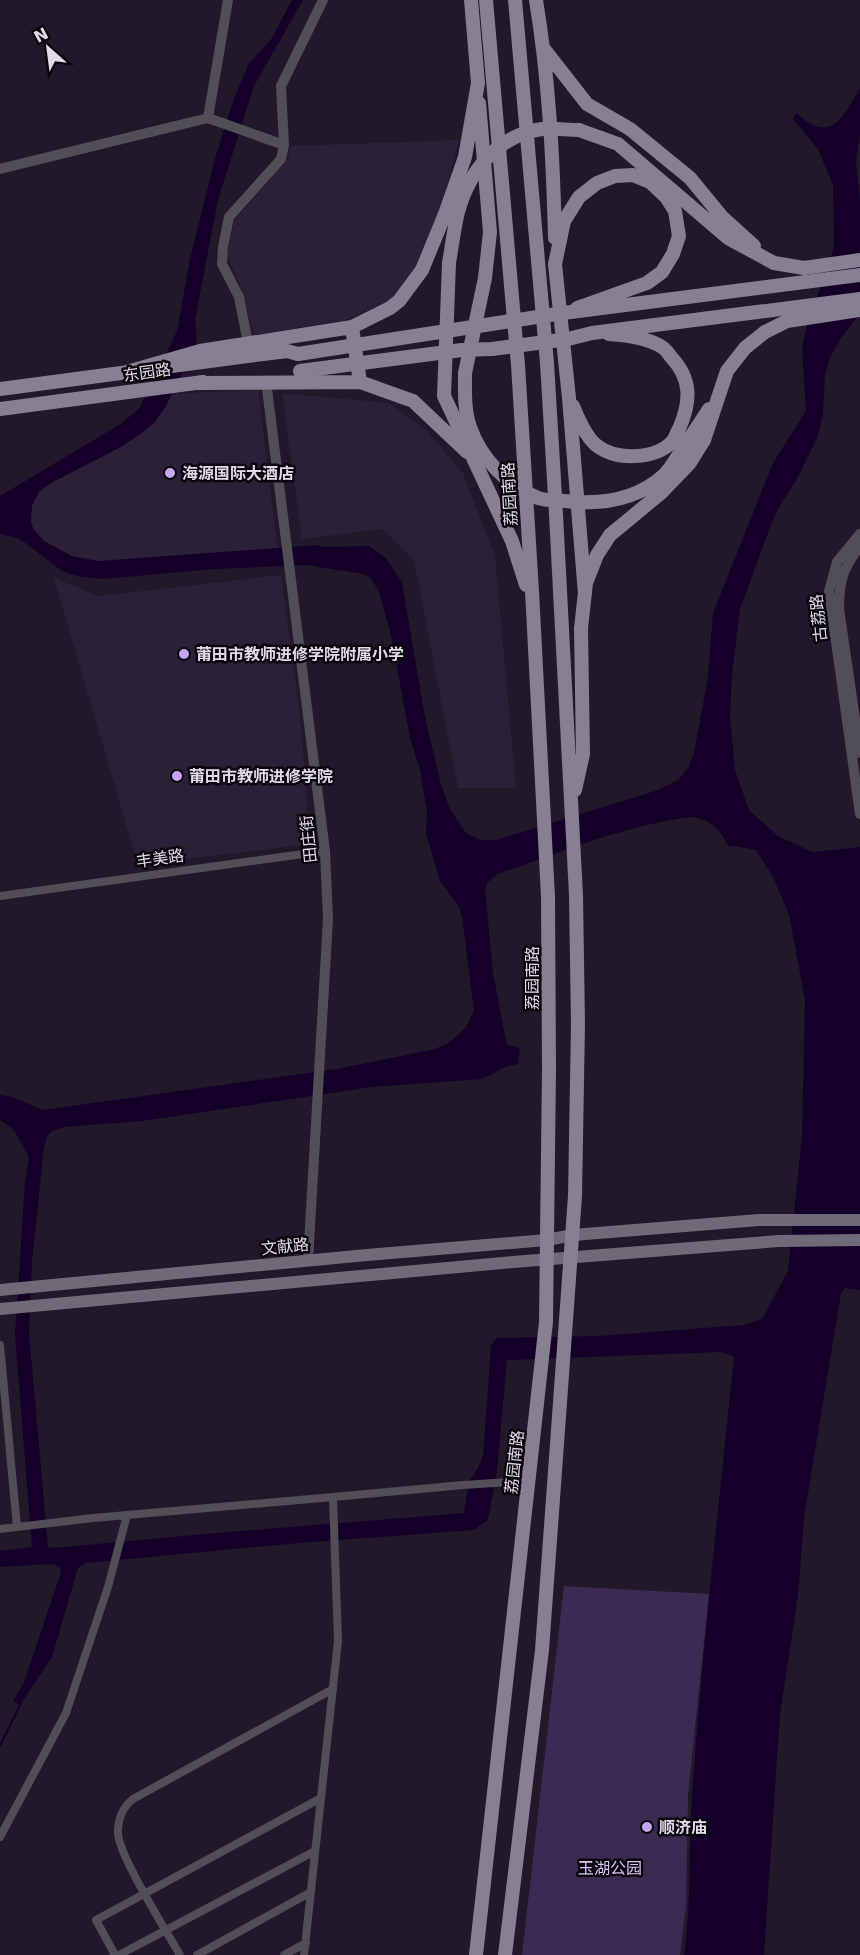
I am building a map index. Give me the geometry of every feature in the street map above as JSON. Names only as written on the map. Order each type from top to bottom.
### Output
[{"type":"main road","points":[[471,0],[490,232],[485,278],[465,373],[465,401],[470,427],[485,456],[504,478],[540,499],[588,504],[616,501],[664,475],[720,391]]},
{"type":"main road","name":"荔园南路","points":[[476,1955],[546,1322],[549,1069],[548,897],[518,365],[486,0]]},
{"type":"main road","points":[[506,1955],[542,1650],[572,1258],[578,1024],[576,895],[547,363],[515,0]]},
{"type":"main road","points":[[536,0],[544,49],[553,164],[555,264],[569,398],[585,594]]},
{"type":"main road","points":[[544,49],[587,104],[630,129],[690,178],[722,217],[774,263]]},
{"type":"main road","points":[[128,372],[200,351],[352,327],[399,301],[422,270],[445,214],[465,157],[478,83]]},
{"type":"main road","points":[[532,605],[512,541],[444,396],[449,263],[458,211],[477,169],[494,150],[511,138],[542,129],[579,130],[618,144],[728,238],[774,263],[804,268],[860,260]]},
{"type":"main road","points":[[555,264],[564,221],[579,197],[597,183],[615,176],[633,175],[650,182],[666,197],[675,212],[679,236],[673,254],[663,272],[647,283],[563,313]]},
{"type":"main road","points":[[563,313],[860,275]]},
{"type":"main road","points":[[592,333],[860,299]]},
{"type":"main road","points":[[572,810],[583,754],[581,628],[586,583],[597,555],[610,535],[662,492],[689,464],[704,440],[727,371],[745,348],[765,332],[788,321],[860,310]]},
{"type":"main road","name":"东园路","points":[[0,389],[287,351],[298,354],[563,313]]},
{"type":"main road","points":[[352,327],[360,382]]},
{"type":"main road","points":[[569,398],[579,422],[596,445],[634,458],[655,453],[673,441],[685,417],[689,392],[681,368],[662,347],[632,336],[592,333]]},
{"type":"main road","name":"东园路","points":[[0,409],[462,350],[492,349],[568,339],[592,333]]},
{"type":"main road","points":[[195,383],[360,382],[413,401],[472,457]]},
{"type":"main road","name":"文献路","points":[[0,1290],[308,1260],[547,1240],[573,1235],[759,1220],[860,1220]]},
{"type":"main road","points":[[0,1309],[786,1240],[860,1240]]},
{"type":"street","points":[[208,118],[228,0]]},
{"type":"street","points":[[248,343],[239,297],[222,264],[229,217],[281,159],[284,145],[281,86],[323,0]]},
{"type":"street","points":[[0,169],[208,118],[284,145]]},
{"type":"street","name":"田庄街","points":[[266,381],[325,851],[328,919],[308,1260]]},
{"type":"street","name":"古荔路","points":[[860,534],[837,562],[829,591],[858,782],[857,795],[860,814]]},
{"type":"street","name":"古荔路","points":[[860,546],[846,564],[839,591],[839,609],[860,753]]},
{"type":"street","name":"丰美路","points":[[0,896],[325,851]]},
{"type":"street","points":[[0,1345],[16,1527]]},
{"type":"street","points":[[0,1529],[127,1515],[333,1500],[463,1485],[528,1481]]},
{"type":"street","points":[[304,1955],[338,1641],[333,1500]]},
{"type":"street","points":[[0,1837],[66,1713],[108,1587],[127,1515]]},
{"type":"street","points":[[180,1955],[123,1852],[119,1838],[119,1824],[126,1804],[333,1689]]},
{"type":"street","points":[[315,1851],[117,1955],[96,1920],[321,1798]]},
{"type":"street","points":[[197,1955],[311,1892]]},
{"type":"street","points":[[284,1955],[306,1943]]},
{"type":"shaded area","points":[[292,0],[303,0],[254,86],[218,200],[195,320],[197,344],[166,406],[155,422],[121,447],[51,483],[39,492],[32,506],[33,529],[44,541],[72,556],[98,561],[318,545],[323,547],[369,546],[386,558],[402,582],[424,712],[441,785],[450,809],[466,833],[480,840],[496,840],[655,791],[678,780],[688,768],[694,753],[708,677],[713,613],[773,463],[806,411],[802,349],[805,332],[834,248],[833,185],[818,149],[793,119],[796,113],[808,123],[828,127],[842,117],[860,88],[860,134],[856,161],[860,200],[860,307],[858,316],[841,338],[830,358],[825,375],[823,414],[818,436],[772,522],[740,609],[732,675],[730,716],[735,770],[749,810],[778,836],[812,852],[860,847],[860,1290],[845,1288],[841,1293],[804,1518],[798,1596],[780,1714],[764,1955],[684,1955],[696,1741],[734,1357],[722,1352],[507,1360],[497,1471],[488,1520],[474,1530],[299,1543],[85,1563],[78,1568],[52,1657],[20,1705],[13,1701],[24,1682],[61,1572],[60,1568],[53,1564],[0,1567],[0,1551],[32,1547],[15,1335],[25,1182],[29,1157],[14,1130],[0,1120],[0,1095],[12,1097],[43,1110],[337,1069],[435,1049],[450,1042],[462,1031],[474,1010],[462,917],[459,907],[440,881],[426,834],[427,811],[420,770],[410,738],[391,635],[379,592],[371,578],[363,574],[306,565],[216,569],[102,579],[77,576],[62,571],[24,542],[0,534],[0,496],[119,425],[139,409],[177,331],[190,259],[216,155],[233,101],[248,65],[272,38]],"holes":[[[692,817],[715,827],[729,847],[756,850],[773,877],[789,915],[805,1000],[802,1136],[788,1271],[762,1319],[743,1325],[599,1336],[496,1338],[491,1346],[483,1455],[469,1481],[464,1513],[48,1547],[29,1333],[32,1262],[47,1136],[52,1131],[64,1127],[142,1121],[372,1087],[482,1079],[508,1066],[518,1064],[520,1048],[508,1045],[506,1041],[493,973],[485,889],[488,882],[498,874],[570,848],[642,826]]]},
{"type":"shaded area","points":[[459,140],[444,198],[419,264],[397,297],[345,320],[254,335],[240,285],[227,256],[234,221],[288,158],[291,146]]},
{"type":"shaded area","points":[[258,390],[279,560],[64,565],[22,514],[28,494],[166,394]]},
{"type":"shaded area","points":[[282,393],[389,403],[428,432],[463,473],[495,557],[516,788],[458,788],[414,560],[382,529],[302,539]]},
{"type":"shaded area","points":[[281,575],[300,713],[310,844],[138,865],[54,578],[99,596]]},
{"type":"green space","name":"玉湖公园","points":[[564,1586],[709,1594],[688,1795],[686,1906],[680,1955],[522,1955]]},
{"type":"waterway","points":[[0,1746],[21,1703]]},
{"type":"place","name":"海源国际大酒店","points":[[170,473]]},
{"type":"place","name":"莆田市教师进修学院附属小学","points":[[184,654]]},
{"type":"place","name":"莆田市教师进修学院","points":[[177,776]]},
{"type":"place","name":"顺济庙","points":[[647,1827]]}]
